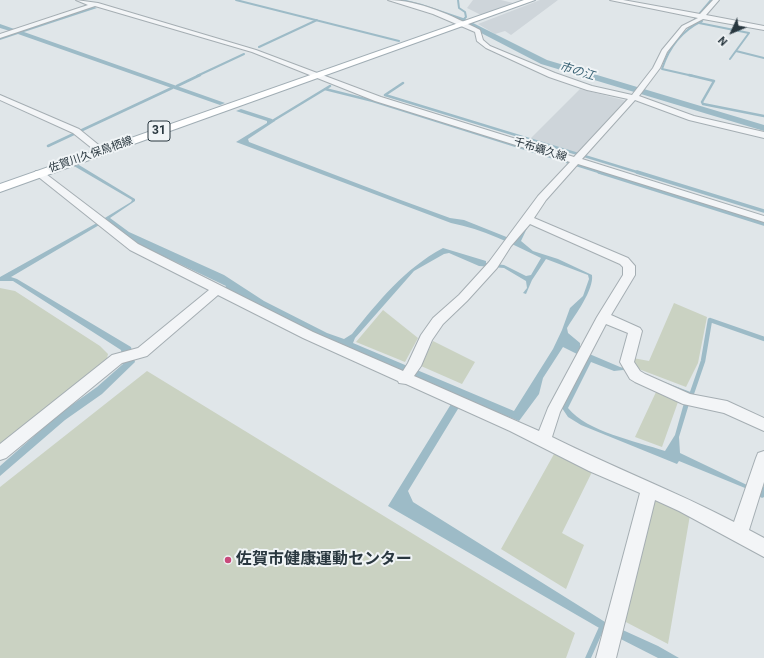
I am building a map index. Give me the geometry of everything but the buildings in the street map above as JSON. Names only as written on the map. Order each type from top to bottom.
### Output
[{"type":"main road","name":"31","points":[[318,75],[530,0]]},
{"type":"main road","name":"佐賀川久保鳥栖線","points":[[0,188],[318,75]]},
{"type":"street","name":"千布蠣久線","points":[[79,0],[254,51],[378,99],[764,219]]},
{"type":"street","points":[[0,36],[109,0]]},
{"type":"street","points":[[391,0],[433,10],[468,23],[478,31],[480,41],[498,52],[573,83],[625,97],[637,93],[692,118],[764,135]]},
{"type":"street","points":[[613,0],[699,18],[764,28]]},
{"type":"street","points":[[404,379],[414,366],[426,338],[438,321],[463,298],[493,265],[510,241],[528,220],[542,198],[578,160],[637,93],[656,68],[664,51],[684,27],[699,18],[716,0]]},
{"type":"street","points":[[0,97],[78,132],[101,151]]},
{"type":"street","points":[[39,173],[134,247],[218,288],[308,335],[685,505],[739,533],[764,548]]},
{"type":"street","points":[[528,220],[624,261],[629,266],[629,275],[603,317],[553,412],[543,440]]},
{"type":"street","points":[[0,454],[120,359],[142,352],[218,288]]},
{"type":"street","points":[[603,317],[635,331],[627,362],[633,371],[688,400],[727,407],[764,425]]},
{"type":"street","points":[[739,533],[764,458]]},
{"type":"street","points":[[606,658],[649,489]]},
{"type":"shaded area","points":[[473,0],[501,0],[513,3],[481,15],[467,8]]},
{"type":"shaded area","points":[[540,0],[558,0],[511,35],[505,31],[495,34],[478,24]]},
{"type":"shaded area","points":[[580,89],[627,101],[578,155],[529,140]]},
{"type":"green space","points":[[0,288],[15,291],[100,346],[108,354],[106,363],[0,446]]},
{"type":"green space","points":[[674,303],[707,317],[698,363],[686,387],[636,368],[633,358],[649,361]]},
{"type":"green space","points":[[383,310],[418,338],[405,362],[356,342]]},
{"type":"green space","points":[[433,341],[475,362],[462,384],[421,366]]},
{"type":"green space","name":"佐賀市健康運動センター","points":[[147,371],[575,633],[566,658],[0,658],[0,487]]},
{"type":"green space","points":[[656,392],[678,402],[662,447],[635,437]]},
{"type":"green space","points":[[554,454],[592,472],[562,533],[584,545],[566,589],[501,549]]},
{"type":"green space","points":[[652,499],[690,515],[668,644],[622,620]]},
{"type":"water","points":[[94,7],[97,8],[24,32],[225,103],[220,105],[18,34],[0,40],[0,37],[10,31],[0,28],[0,24],[20,31]]},
{"type":"water","points":[[241,109],[275,121],[248,139],[249,142],[398,199],[450,218],[464,220],[514,240],[529,224],[521,241],[533,251],[558,259],[592,275],[592,281],[587,295],[567,328],[568,333],[580,343],[580,350],[620,367],[644,374],[693,393],[692,397],[649,377],[623,370],[614,371],[591,362],[568,408],[576,416],[599,430],[665,451],[675,435],[684,403],[689,404],[679,437],[680,453],[747,485],[745,488],[679,461],[677,464],[581,425],[568,417],[562,408],[578,373],[581,372],[587,359],[563,347],[543,378],[539,394],[519,421],[464,399],[408,491],[413,502],[605,622],[658,646],[679,658],[658,658],[601,629],[388,506],[456,396],[322,338],[225,288],[226,286],[140,245],[106,221],[11,277],[17,279],[131,347],[135,362],[102,394],[65,420],[0,476],[0,466],[59,414],[97,387],[123,364],[121,350],[13,281],[0,281],[0,277],[95,224],[131,202],[132,200],[74,166],[79,165],[135,199],[135,201],[110,218],[129,232],[224,275],[264,301],[327,333],[344,339],[352,334],[393,286],[429,256],[443,248],[486,261],[486,263],[504,265],[526,276],[531,275],[541,258],[486,233],[451,223],[236,142],[267,123],[267,121],[236,111]],"holes":[[[449,253],[479,266],[504,268],[526,281],[527,288],[523,293],[526,294],[532,280],[546,259],[588,275],[589,279],[583,296],[570,308],[553,349],[514,411],[353,343],[355,338],[414,271],[444,254]]]},
{"type":"waterway","points":[[236,0],[316,20]]},
{"type":"waterway","name":"市の江","points":[[398,0],[430,9],[471,24],[544,62],[764,128]]},
{"type":"waterway","points":[[458,0],[459,8],[465,12],[466,17],[463,20]]},
{"type":"waterway","points":[[693,76],[662,69],[668,54],[677,40],[688,30],[702,21],[695,19],[711,0]]},
{"type":"waterway","points":[[259,47],[316,20]]},
{"type":"waterway","points":[[316,20],[399,41]]},
{"type":"waterway","points":[[699,23],[749,33],[730,59]]},
{"type":"waterway","points":[[736,51],[764,58]]},
{"type":"waterway","points":[[197,76],[244,54]]},
{"type":"waterway","points":[[177,86],[200,75]]},
{"type":"waterway","points":[[689,75],[714,81],[702,102],[703,104],[764,116]]},
{"type":"waterway","points":[[403,83],[385,95],[640,173]]},
{"type":"waterway","points":[[325,89],[330,86]]},
{"type":"waterway","points":[[48,146],[172,88]]},
{"type":"waterway","points":[[274,120],[325,89]]},
{"type":"waterway","points":[[325,89],[373,101],[602,173]]},
{"type":"waterway","points":[[599,172],[764,224]]},
{"type":"waterway","points":[[637,172],[764,211]]},
{"type":"waterway","points":[[692,393],[703,361],[710,320],[764,339]]},
{"type":"waterway","points":[[762,495],[764,489]]},
{"type":"waterway","points":[[588,658],[601,629]]},
{"type":"place","name":"佐賀市健康運動センター","points":[[228,560]]}]
